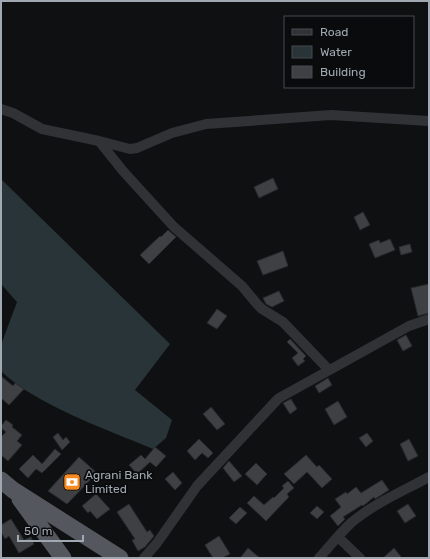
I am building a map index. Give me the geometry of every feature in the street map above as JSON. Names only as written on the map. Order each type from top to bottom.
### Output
[{"type":"highway","points":[[7,485],[63,558]]},
{"type":"highway","points":[[7,485],[120,558]]},
{"type":"street","points":[[1,109],[13,113],[42,129],[130,149],[137,148],[172,133],[206,124],[331,115],[429,121]]},
{"type":"street","points":[[99,141],[123,171],[174,227],[242,286],[262,309],[283,322],[329,370]]},
{"type":"street","points":[[144,558],[157,543],[197,486],[279,398],[409,326],[429,319]]},
{"type":"street","points":[[319,558],[352,523],[365,512],[384,500],[429,477]]},
{"type":"street","points":[[338,537],[360,558]]},
{"type":"water","points":[[1,179],[170,344],[135,390],[172,420],[166,438],[153,449],[88,422],[40,399],[25,390],[1,371],[1,345],[17,302],[1,284]]},
{"type":"building","points":[[273,178],[278,189],[259,198],[254,187]]},
{"type":"building","points":[[363,212],[370,225],[360,230],[354,217]]},
{"type":"building","points":[[168,230],[176,237],[149,264],[140,255]]},
{"type":"building","points":[[390,239],[395,250],[375,258],[369,244],[379,240],[380,243]]},
{"type":"building","points":[[410,244],[412,252],[401,255],[399,247]]},
{"type":"building","points":[[283,251],[288,266],[263,275],[257,261]]},
{"type":"building","points":[[429,284],[429,313],[418,316],[411,288]]},
{"type":"building","points":[[279,291],[284,301],[272,307],[266,304],[263,298]]},
{"type":"building","points":[[217,309],[227,316],[217,329],[207,323]]},
{"type":"building","points":[[406,335],[412,346],[403,351],[397,340]]},
{"type":"building","points":[[290,339],[306,356],[303,359],[305,361],[298,366],[292,358],[298,353],[287,342]]},
{"type":"building","points":[[1,376],[13,386],[15,383],[24,389],[9,405],[1,398]]},
{"type":"building","points":[[328,378],[332,385],[319,393],[315,386]]},
{"type":"building","points":[[291,399],[297,409],[290,414],[283,403]]},
{"type":"building","points":[[338,401],[347,417],[334,425],[325,409]]},
{"type":"building","points":[[211,407],[225,424],[217,430],[203,414]]},
{"type":"building","points":[[6,420],[22,435],[17,441],[22,445],[8,461],[1,455],[1,437],[6,432],[1,428],[1,426]]},
{"type":"building","points":[[58,433],[63,440],[66,437],[70,442],[62,450],[53,437]]},
{"type":"building","points":[[367,433],[373,441],[366,447],[359,438]]},
{"type":"building","points":[[199,439],[213,453],[208,458],[202,453],[195,460],[187,451]]},
{"type":"building","points":[[409,439],[418,456],[408,461],[400,444]]},
{"type":"building","points":[[155,447],[166,456],[156,467],[150,462],[137,474],[129,465],[141,455],[145,459]]},
{"type":"building","points":[[55,449],[61,454],[42,473],[36,469],[28,478],[19,469],[33,455],[42,464]]},
{"type":"building","points":[[306,455],[317,467],[319,465],[332,479],[322,488],[307,472],[294,484],[284,474]]},
{"type":"building","name":"Agrani Bank Limited","points":[[79,457],[97,473],[67,504],[48,491]]},
{"type":"building","points":[[229,461],[242,476],[234,482],[223,468]]},
{"type":"building","points":[[256,463],[267,474],[257,485],[245,474]]},
{"type":"building","points":[[173,472],[182,483],[175,490],[165,479]]},
{"type":"building","points":[[382,480],[389,490],[375,499],[374,497],[363,506],[362,505],[343,517],[345,519],[338,526],[330,516],[341,507],[335,499],[346,492],[347,494],[356,487],[361,493]]},
{"type":"building","points":[[288,481],[294,488],[287,494],[289,497],[266,521],[247,503],[254,496],[264,505],[284,488],[282,486]]},
{"type":"building","points":[[96,494],[110,509],[97,519],[90,511],[88,513],[82,506]]},
{"type":"building","points":[[129,504],[147,532],[150,530],[154,536],[145,547],[138,551],[132,540],[135,539],[117,512]]},
{"type":"building","points":[[408,504],[416,516],[405,523],[397,511]]},
{"type":"building","points":[[317,506],[324,512],[317,519],[310,513]]},
{"type":"building","points":[[240,507],[247,513],[236,524],[229,518]]},
{"type":"building","points":[[11,519],[24,540],[31,537],[34,544],[19,553],[9,536],[5,539],[1,532],[1,525]]},
{"type":"building","points":[[219,536],[230,554],[222,558],[213,558],[205,545]]},
{"type":"building","points":[[248,548],[260,558],[240,558]]},
{"type":"building","points":[[394,548],[402,558],[383,558]]},
{"type":"place","name":"Agrani Bank Limited","points":[[72,482]]}]
